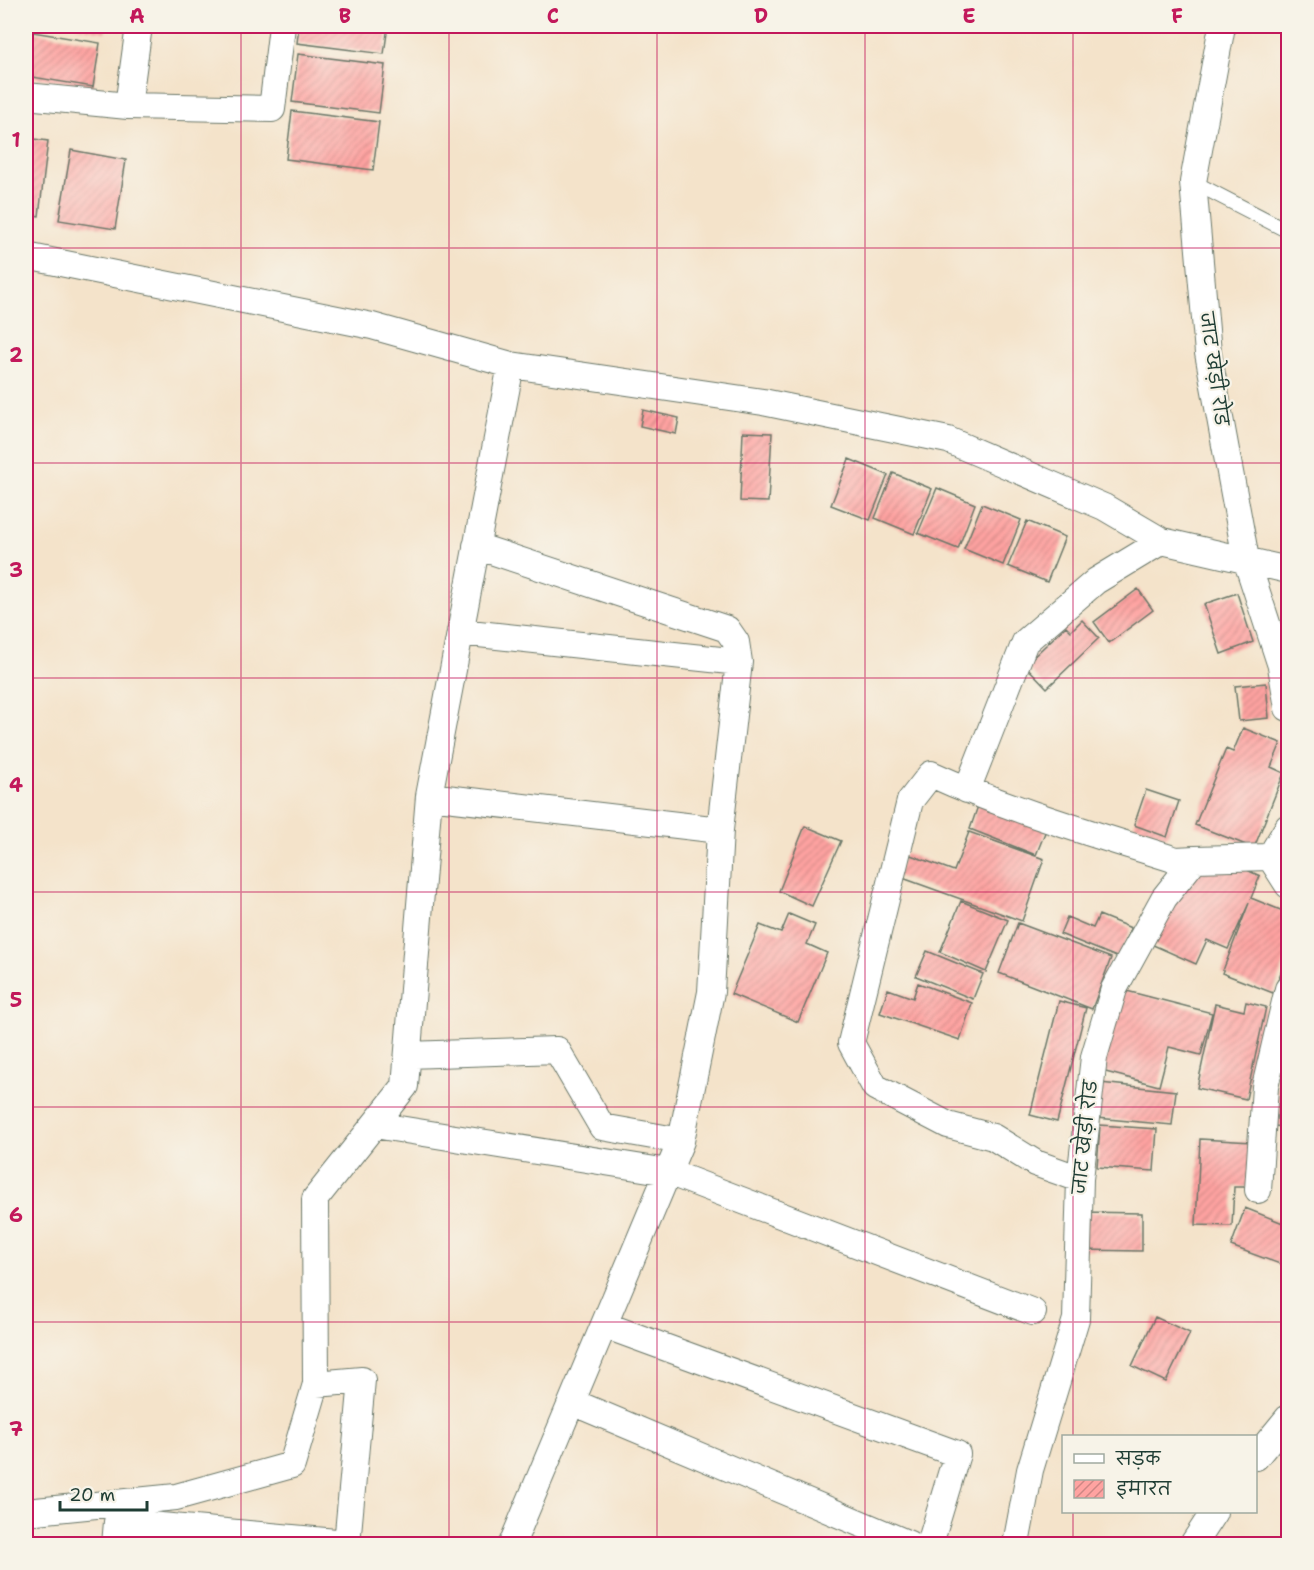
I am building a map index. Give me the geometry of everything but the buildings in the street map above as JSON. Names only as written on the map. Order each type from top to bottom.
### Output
[{"type":"street","points":[[128,106],[139,26]]},
{"type":"street","points":[[26,96],[128,106],[272,109],[282,26]]},
{"type":"street","name":"जाट खेड़ी रोड","points":[[1222,26],[1193,182],[1208,353],[1246,559],[1285,667],[1288,708]]},
{"type":"street","points":[[26,256],[372,326],[511,365],[763,402],[948,440],[1104,507],[1162,541],[1288,570]]},
{"type":"street","points":[[26,1512],[176,1497],[292,1465],[316,1384],[315,1199],[405,1086],[429,796],[511,365]]},
{"type":"street","points":[[967,790],[1025,642],[1096,581],[1162,541]]},
{"type":"street","points":[[476,546],[727,629],[736,642],[739,662],[720,830],[711,992],[681,1141],[513,1544]]},
{"type":"street","points":[[460,632],[739,662]]},
{"type":"street","points":[[1080,1179],[1035,1163],[993,1137],[948,1125],[875,1087],[850,1043],[910,801],[931,774],[967,790],[1176,860],[1270,857]]},
{"type":"street","points":[[429,796],[720,830]]},
{"type":"street","points":[[1270,857],[1288,827]]},
{"type":"street","points":[[1270,857],[1288,885]]},
{"type":"street","name":"जाट खेड़ी रोड","points":[[1016,1545],[1030,1470],[1076,1319],[1080,1179],[1094,1057],[1114,989],[1164,898],[1195,859]]},
{"type":"street","points":[[1258,1190],[1265,1087],[1288,989]]},
{"type":"street","points":[[408,1055],[557,1050],[602,1127],[681,1141]]},
{"type":"street","points":[[374,1125],[668,1172],[1033,1312]]},
{"type":"street","points":[[604,1325],[957,1454],[930,1545]]},
{"type":"street","points":[[115,1545],[117,1522],[347,1544],[362,1380],[316,1384]]},
{"type":"street","points":[[572,1402],[909,1545]]},
{"type":"street","points":[[1257,1456],[1288,1418]]},
{"type":"street","points":[[1193,1545],[1213,1513]]},
{"type":"lane","points":[[1193,182],[1288,231]]}]
